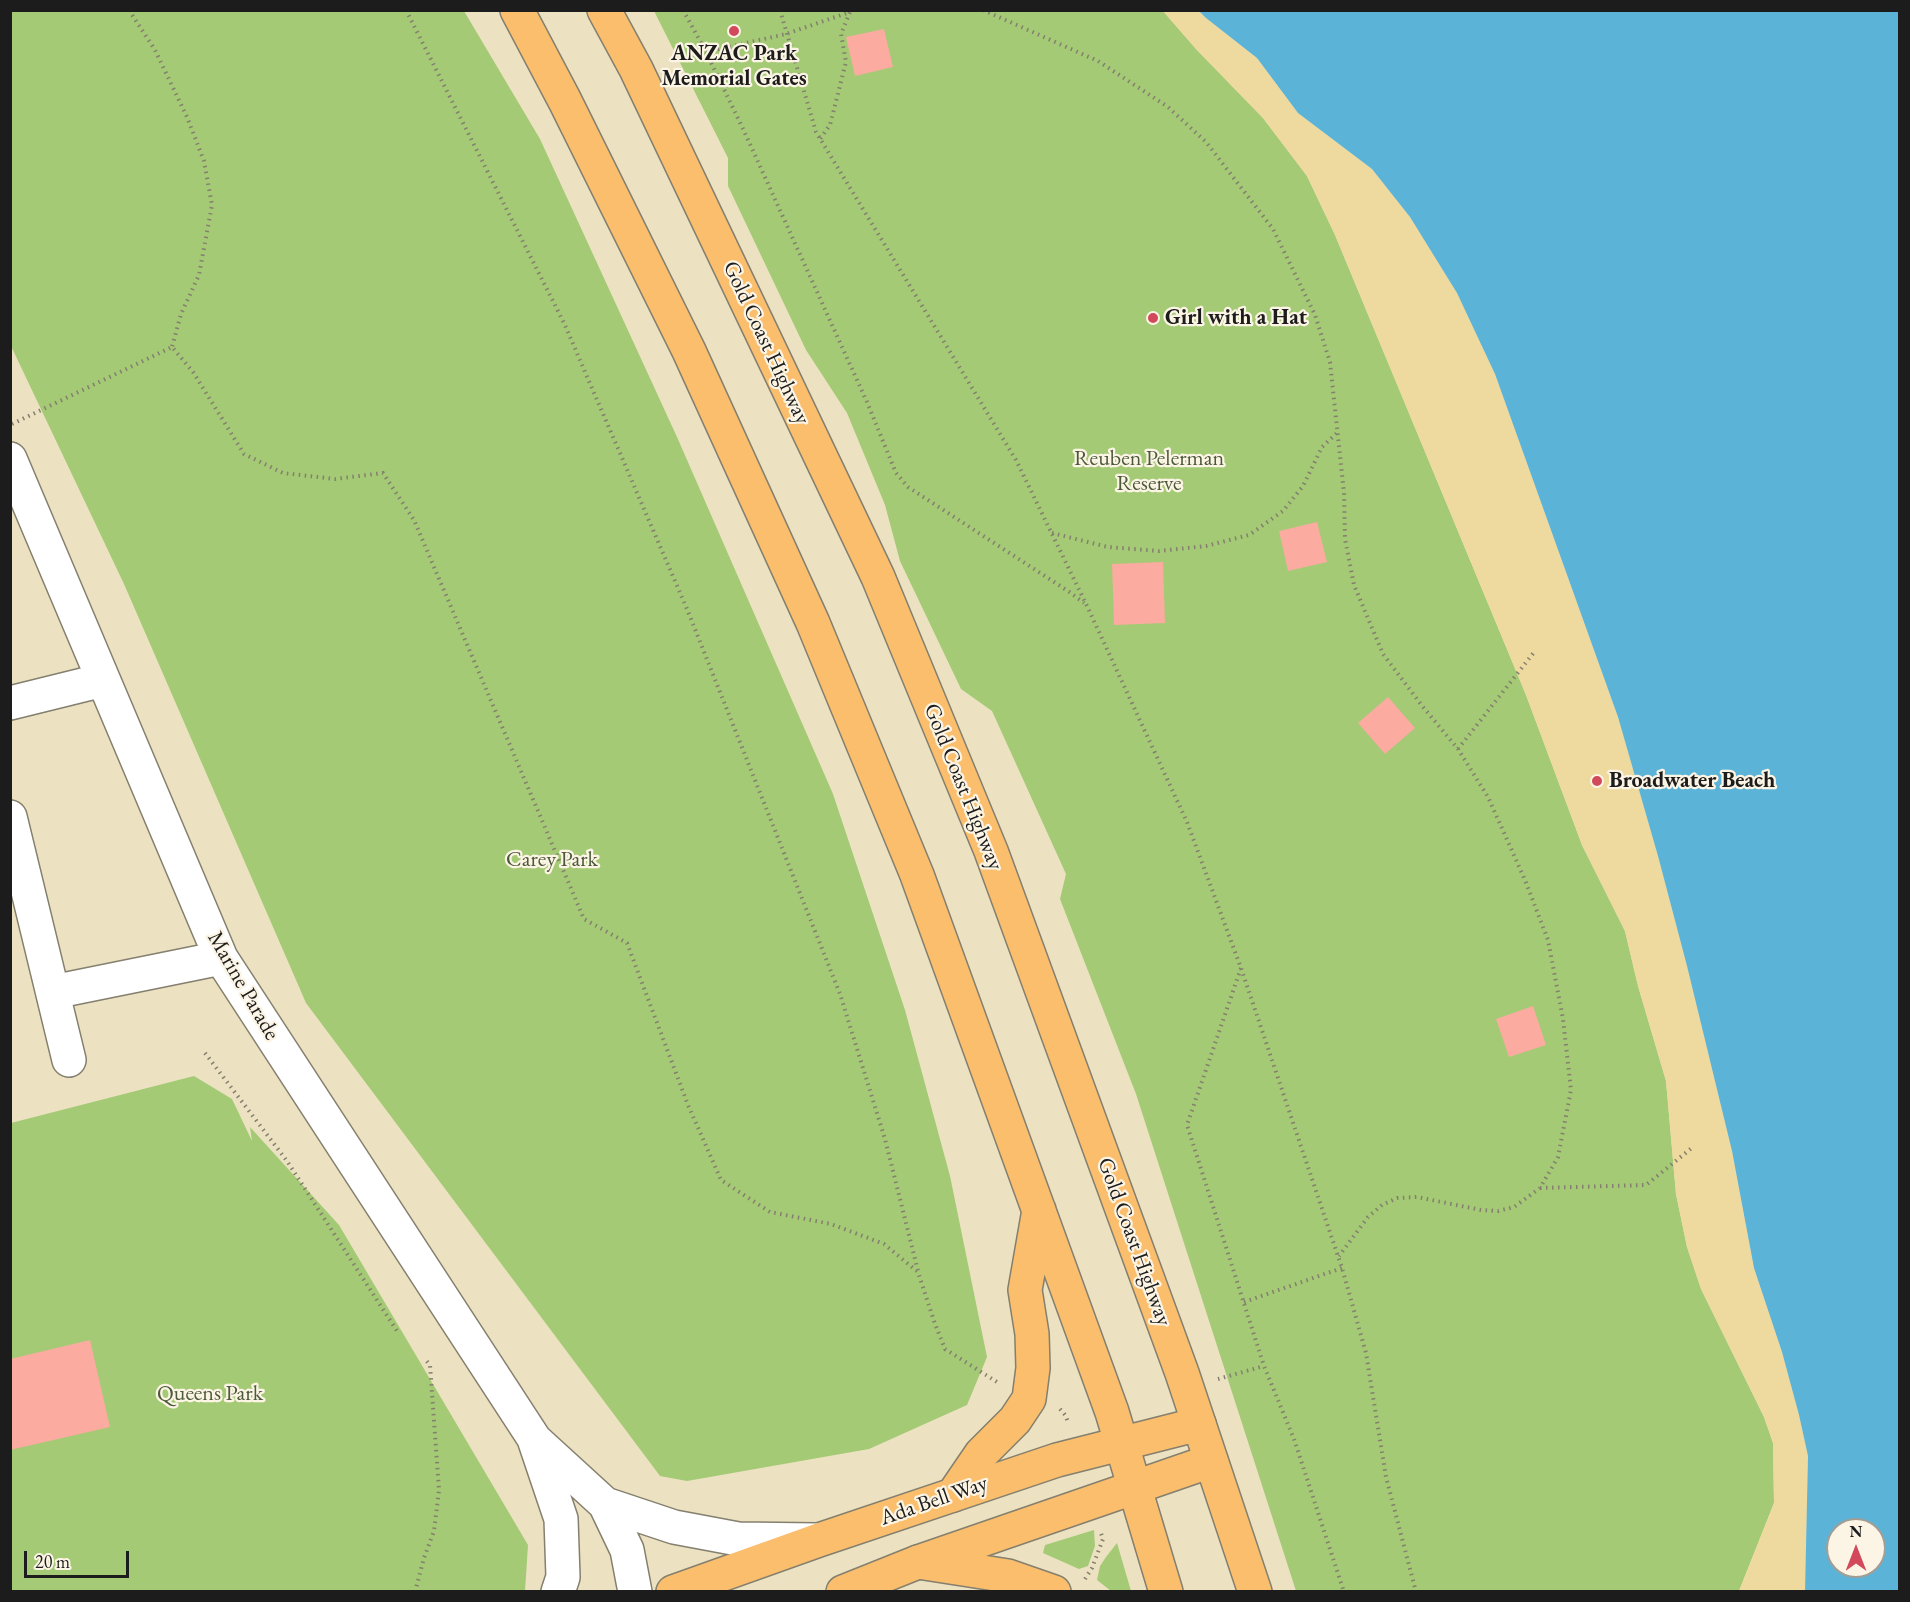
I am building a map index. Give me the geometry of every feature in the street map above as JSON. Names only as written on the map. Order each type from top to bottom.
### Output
[{"type":"main road","points":[[517,10],[565,101],[689,351],[813,623],[917,875],[1122,1443],[1166,1592]]},
{"type":"main road","name":"Gold Coast Highway","points":[[604,10],[636,69],[878,578],[991,851],[1199,1424],[1255,1592]]},
{"type":"main road","points":[[953,1495],[981,1454],[1015,1420],[1029,1399],[1033,1368],[1032,1334],[1024,1290],[1039,1210]]},
{"type":"main road","name":"Ada Bell Way","points":[[673,1592],[1078,1453],[1199,1424]]},
{"type":"main road","points":[[843,1592],[918,1562],[1211,1461]]},
{"type":"main road","points":[[918,1562],[1068,1588]]},
{"type":"street","name":"Marine Parade","points":[[10,459],[221,958],[535,1440],[605,1504],[627,1550],[634,1592]]},
{"type":"street","points":[[10,703],[103,680]]},
{"type":"street","points":[[10,817],[69,1060]]},
{"type":"street","points":[[53,992],[221,958]]},
{"type":"street","name":"Marine Parade","points":[[535,1440],[561,1519],[563,1577],[558,1592]]},
{"type":"street","points":[[605,1504],[674,1527],[738,1539],[819,1540]]},
{"type":"path","points":[[10,424],[172,347],[181,315],[199,275],[212,205],[204,161],[187,117],[155,50],[129,10]]},
{"type":"path","points":[[406,10],[564,323],[687,609],[840,994],[885,1139],[918,1272],[945,1349],[1029,1399],[1054,1403],[1066,1416],[1078,1453]]},
{"type":"path","points":[[683,10],[744,131],[896,473],[908,487],[1071,592],[1087,606]]},
{"type":"path","points":[[780,10],[816,132],[1016,460],[1087,606],[1187,822],[1241,968],[1342,1268],[1366,1353],[1386,1478],[1416,1592]]},
{"type":"path","points":[[982,10],[1098,61],[1168,107],[1206,142],[1273,229],[1316,315],[1330,362],[1344,492],[1345,539],[1354,585],[1383,654],[1458,749],[1488,797],[1525,880],[1548,940],[1563,1018],[1571,1090],[1558,1157],[1540,1188],[1514,1207],[1498,1211],[1481,1210],[1417,1197],[1397,1198],[1382,1205],[1368,1217],[1338,1257]]},
{"type":"path","points":[[706,52],[786,34],[851,11]]},
{"type":"path","points":[[820,139],[830,126],[846,63],[841,34],[851,11]]},
{"type":"path","points":[[172,347],[193,372],[244,454],[284,473],[335,479],[383,473],[414,520],[584,919],[627,943],[688,1105],[721,1180],[771,1212],[831,1224],[884,1244],[918,1272]]},
{"type":"path","points":[[1052,533],[1108,548],[1159,552],[1206,546],[1249,535],[1283,511],[1303,486],[1322,447],[1338,431]]},
{"type":"path","points":[[1458,749],[1535,651]]},
{"type":"path","points":[[1241,968],[1187,1125],[1264,1366],[1294,1439],[1344,1592]]},
{"type":"path","points":[[206,1053],[286,1161],[397,1331]]},
{"type":"path","points":[[1540,1188],[1646,1185],[1693,1147]]},
{"type":"path","points":[[1244,1302],[1342,1268]]},
{"type":"path","points":[[416,1592],[424,1558],[434,1531],[440,1490],[430,1365],[424,1358]]},
{"type":"path","points":[[1068,1588],[1092,1568],[1102,1539],[1092,1502]]},
{"type":"green space","name":"Carey Park","points":[[11,10],[464,11],[540,139],[677,437],[833,794],[905,1010],[950,1176],[987,1357],[967,1405],[869,1449],[687,1481],[660,1476],[306,1003],[124,584],[11,346]]},
{"type":"green space","name":"Reuben Pelerman Reserve","points":[[654,11],[1163,11],[1196,49],[1263,118],[1307,176],[1335,235],[1526,695],[1582,845],[1625,931],[1638,986],[1666,1081],[1676,1194],[1687,1247],[1701,1289],[1764,1417],[1773,1443],[1774,1503],[1739,1591],[1296,1591],[1136,1094],[1060,899],[1066,874],[992,711],[961,689],[900,561],[885,505],[847,413],[806,350],[728,186],[728,158]]},
{"type":"green space","name":"Queens Park","points":[[194,1076],[232,1099],[252,1141],[250,1127],[339,1225],[528,1545],[525,1591],[11,1591],[11,1123]]},
{"type":"green space","points":[[1094,1530],[1095,1546],[1088,1566],[1079,1569],[1043,1553],[1045,1545]]},
{"type":"green space","points":[[1117,1543],[1131,1591],[1111,1591],[1097,1580],[1100,1566]]},
{"type":"sand","name":"Broadwater Beach","points":[[1163,11],[1199,11],[1257,58],[1298,113],[1372,169],[1410,217],[1457,293],[1495,374],[1618,717],[1687,966],[1732,1151],[1754,1268],[1782,1352],[1808,1456],[1805,1591],[1739,1591],[1774,1503],[1773,1443],[1764,1417],[1701,1289],[1687,1247],[1676,1194],[1666,1081],[1638,986],[1625,931],[1582,845],[1526,695],[1335,235],[1307,176],[1263,118],[1196,49]]},
{"type":"water","points":[[1199,11],[1899,11],[1899,1591],[1805,1591],[1808,1456],[1782,1352],[1754,1268],[1732,1151],[1687,966],[1618,717],[1495,374],[1457,293],[1410,217],[1372,169],[1298,113],[1257,58]]},
{"type":"building","points":[[884,29],[893,67],[855,76],[846,37]]},
{"type":"building","points":[[1317,522],[1327,562],[1288,571],[1279,531]]},
{"type":"building","points":[[1163,562],[1165,623],[1114,625],[1112,564]]},
{"type":"building","points":[[1388,697],[1415,728],[1385,754],[1358,723]]},
{"type":"building","points":[[1533,1006],[1546,1045],[1509,1057],[1496,1019]]},
{"type":"building","points":[[90,1340],[110,1427],[10,1450],[10,1359]]},
{"type":"place","name":"ANZAC Park Memorial Gates","points":[[734,31]]},
{"type":"place","name":"Girl with a Hat","points":[[1153,318]]},
{"type":"place","name":"Broadwater Beach","points":[[1597,781]]}]
